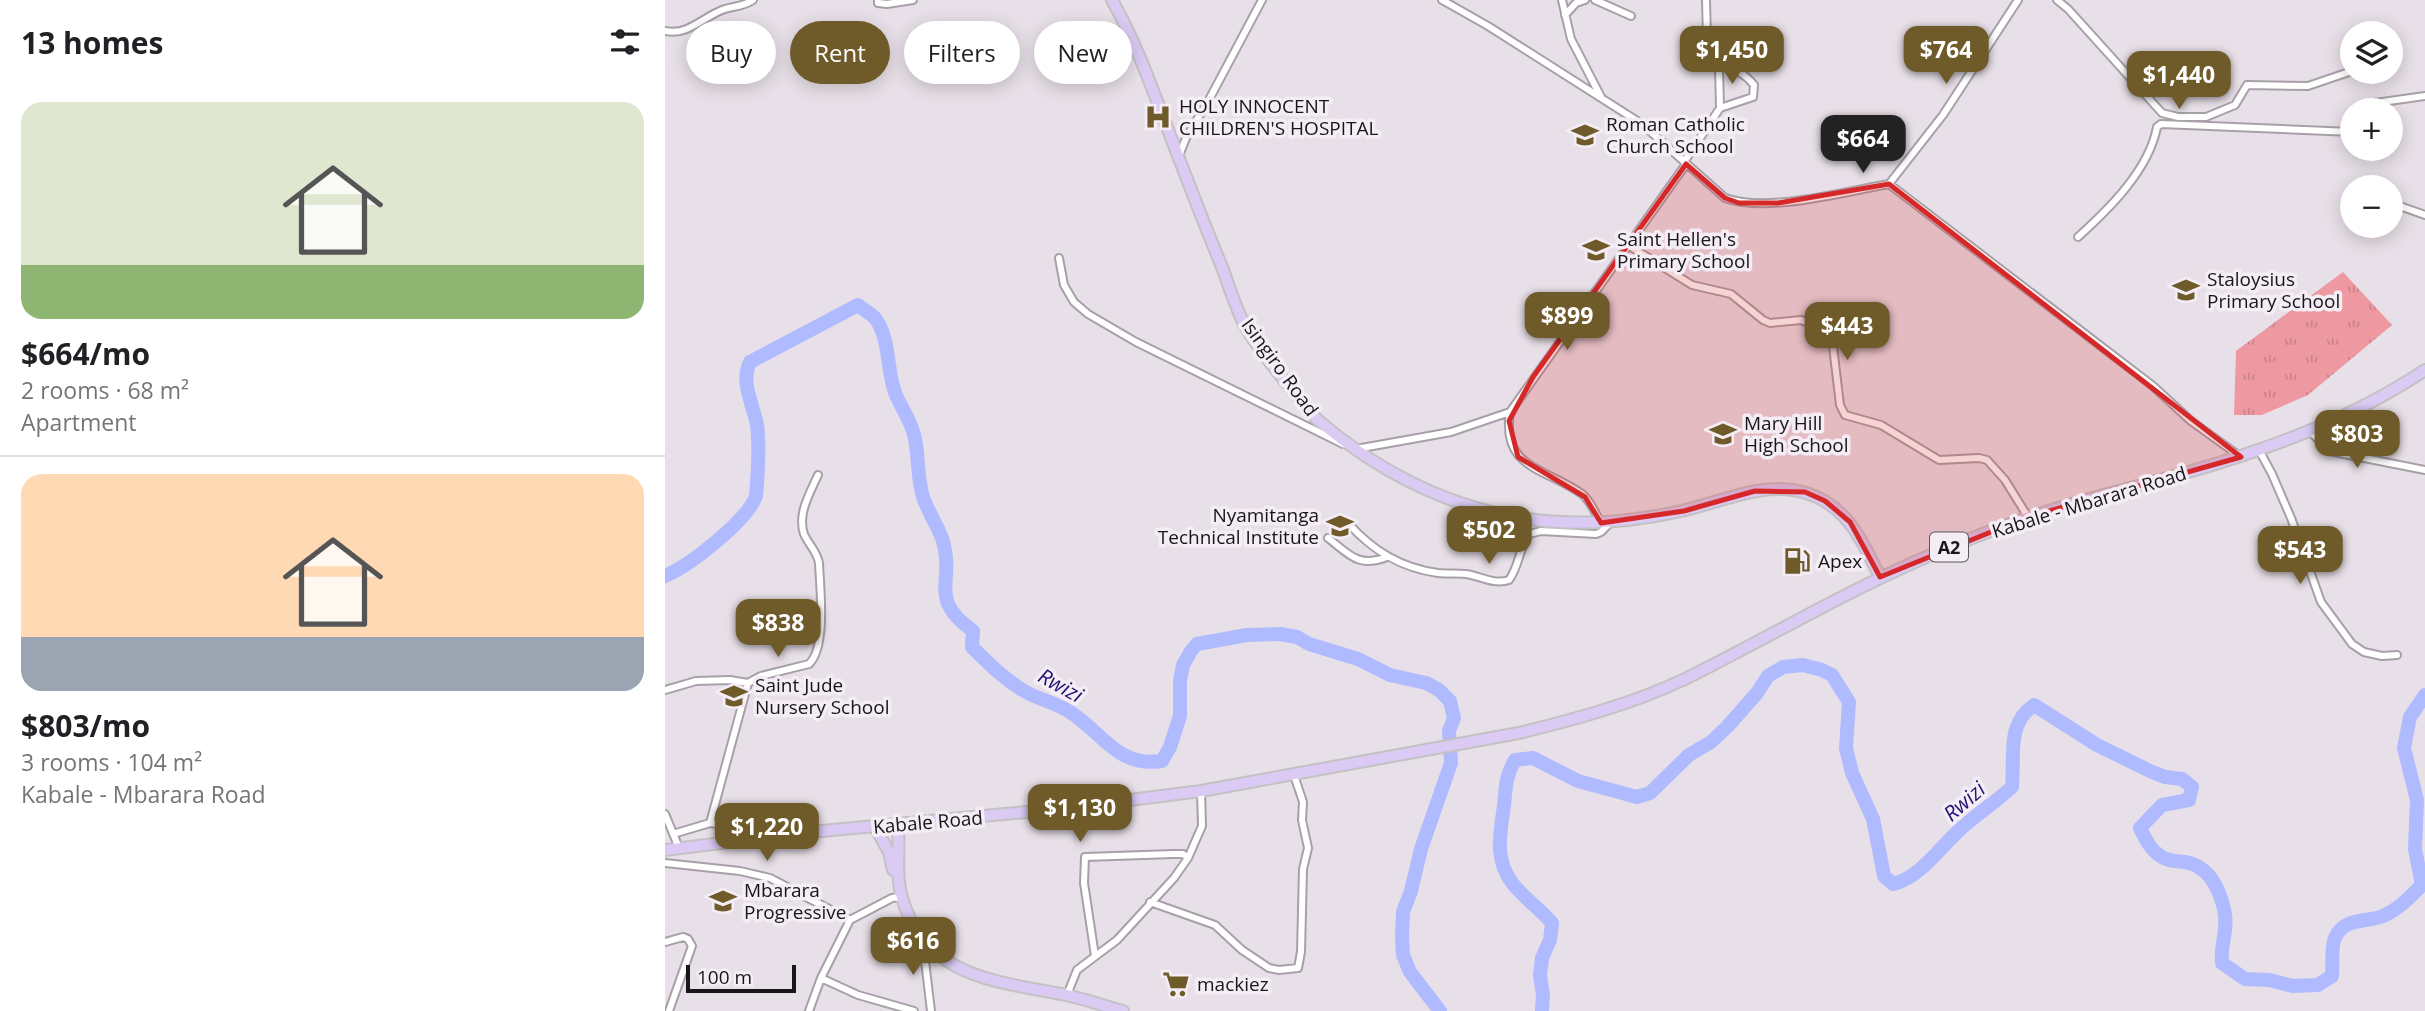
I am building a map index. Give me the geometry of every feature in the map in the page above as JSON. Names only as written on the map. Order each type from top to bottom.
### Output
[{"type":"main road","name":"Isingiro Road","points":[[1112,0],[1137,47],[1245,326],[1282,378],[1316,418],[1354,449],[1393,475],[1443,497],[1483,511],[1524,519],[1606,523],[1683,511],[1755,491],[1783,489],[1805,492],[1825,500],[1850,522],[1880,577]]},
{"type":"main road","name":"Kabale - Mbarara Road","points":[[1480,740],[1565,722],[1632,701],[1683,679],[1880,577],[1950,547],[2028,517],[2241,457],[2310,432],[2363,407],[2425,370]]},
{"type":"main road","name":"Kabale Road","points":[[665,850],[1058,810],[1201,791],[1480,740]]},
{"type":"main road","points":[[898,853],[906,834],[919,823]]},
{"type":"main road","points":[[897,825],[900,897]]},
{"type":"main road","points":[[876,827],[890,852],[905,917],[926,950],[954,971],[986,984],[1067,996],[1123,1011]]},
{"type":"street","points":[[665,31],[678,33],[725,9],[742,6],[753,0]]},
{"type":"street","points":[[878,0],[879,3],[887,4],[913,0]]},
{"type":"street","points":[[1179,158],[1186,138],[1212,96],[1262,0]]},
{"type":"street","points":[[1442,0],[1488,26],[1642,124],[1725,198],[1739,203],[1778,203],[1889,184],[1943,115],[2018,0]]},
{"type":"street","points":[[1562,0],[1571,39],[1601,97]]},
{"type":"street","points":[[1564,17],[1567,11],[1585,0]]},
{"type":"street","points":[[1595,0],[1631,16]]},
{"type":"street","points":[[1348,523],[1361,538],[1387,557],[1407,567],[1438,573],[1469,574],[1495,582],[1503,582],[1513,575],[1524,541],[1529,534],[1541,531],[1601,532],[1606,523],[1585,497],[1518,457],[1508,431],[1510,412],[1685,163],[1720,108],[1719,66],[1715,47],[1707,38],[1706,0]]},
{"type":"street","points":[[2057,0],[2120,66],[2156,109],[2169,116],[2206,117],[2235,105],[2247,85],[2308,86],[2340,75]]},
{"type":"street","points":[[1719,66],[1737,70],[1754,86],[1753,97],[1720,108]]},
{"type":"street","points":[[2403,99],[2425,96]]},
{"type":"street","points":[[2077,237],[2095,222],[2128,184],[2152,149],[2157,127],[2161,124],[2340,131]]},
{"type":"street","points":[[1889,184],[2153,386],[2191,422],[2241,457]]},
{"type":"street","points":[[2403,207],[2425,215]]},
{"type":"street","points":[[1627,245],[1692,285],[1731,294],[1770,323],[1801,320],[1824,329],[1832,338],[1840,405],[1845,415],[1881,425],[1939,460],[1987,460],[2005,480],[2028,517]]},
{"type":"street","points":[[1059,258],[1064,285],[1074,302],[1088,314],[1161,354],[1354,449],[1451,432],[1510,412]]},
{"type":"street","points":[[2310,432],[2329,451],[2425,470]]},
{"type":"street","points":[[2259,450],[2291,518],[2321,602],[2352,645],[2364,652],[2382,656],[2397,655]]},
{"type":"street","points":[[665,690],[697,681],[748,682],[809,664],[818,653],[819,563],[816,552],[804,533],[802,520],[806,502],[818,475]]},
{"type":"street","points":[[1328,538],[1355,560],[1366,562],[1387,557]]},
{"type":"street","points":[[711,823],[748,682]]},
{"type":"street","points":[[1150,902],[1216,925],[1242,950],[1269,968],[1298,968],[1301,952],[1303,869],[1307,848],[1302,820],[1303,802],[1294,775]]},
{"type":"street","points":[[1067,996],[1077,970],[1117,940],[1174,878],[1188,858],[1202,826],[1201,791]]},
{"type":"street","points":[[665,814],[679,848]]},
{"type":"street","points":[[673,834],[711,823],[717,824],[738,841]]},
{"type":"street","points":[[1095,956],[1084,883],[1085,857],[1173,853],[1183,854],[1188,858]]},
{"type":"street","points":[[665,863],[740,871],[770,878],[850,920]]},
{"type":"street","points":[[809,1011],[821,978],[850,920],[892,898],[900,897]]},
{"type":"street","points":[[665,942],[683,937],[688,939],[692,946],[669,1011]]},
{"type":"street","points":[[926,950],[931,1011]]},
{"type":"street","points":[[821,978],[858,995],[914,1011]]},
{"type":"highlighted area","points":[[1686,164],[1725,198],[1739,203],[1778,203],[1889,184],[2241,457],[2028,517],[1880,577],[1850,522],[1825,501],[1805,492],[1755,491],[1684,511],[1601,523],[1585,497],[1518,457],[1509,421],[1533,377]]},
{"type":"green space","points":[[2343,272],[2392,325],[2308,395],[2262,415],[2234,415],[2236,351]]},
{"type":"waterway","name":"Rwizi","points":[[665,576],[688,563],[730,530],[756,496],[757,425],[746,378],[750,362],[858,305],[875,318],[880,326],[893,386],[914,433],[923,497],[943,541],[946,556],[946,599],[959,619],[973,631],[972,647],[1018,687],[1070,712],[1122,754],[1146,762],[1162,761],[1170,747],[1180,716],[1183,665],[1197,644],[1247,635],[1280,634],[1297,637],[1309,644],[1358,659],[1390,675],[1426,683],[1439,690],[1450,701],[1454,718],[1449,731],[1451,763],[1421,849],[1403,912],[1402,936],[1403,955],[1410,972],[1440,1011]]},
{"type":"waterway","name":"Rwizi","points":[[1542,1011],[1540,975],[1552,923],[1513,884],[1503,866],[1501,856],[1500,837],[1507,782],[1515,760],[1533,758],[1578,781],[1637,797],[1650,793],[1689,755],[1711,742],[1757,693],[1768,676],[1783,667],[1803,665],[1822,670],[1832,675],[1849,702],[1846,748],[1852,773],[1873,819],[1884,876],[1893,884],[1922,867],[1956,833],[2012,787],[2016,731],[2019,721],[2034,705],[2097,745],[2150,771],[2165,777],[2182,779],[2192,787],[2189,800],[2162,805],[2140,828],[2150,846],[2159,855],[2168,860],[2193,864],[2206,873],[2216,886],[2225,916],[2222,963],[2245,979],[2269,980],[2293,986],[2318,985],[2332,976],[2333,945],[2339,931],[2349,924],[2389,913],[2422,885],[2415,849],[2417,800],[2404,748],[2410,717],[2425,695]]},
{"type":"place","name":"HOLY INNOCENT CHILDREN'S HOSPITAL","points":[[1158,117]]},
{"type":"place","name":"Roman Catholic Church School","points":[[1585,135]]},
{"type":"place","name":"Saint Hellen's Primary School","points":[[1596,250]]},
{"type":"place","name":"Staloysius Primary School","points":[[2186,290]]},
{"type":"place","name":"Mary Hill High School","points":[[1723,434]]},
{"type":"place","name":"Nyamitanga Technical Institute","points":[[1340,526]]},
{"type":"place","name":"Apex","points":[[1797,561]]},
{"type":"place","name":"Saint Jude Nursery School","points":[[734,696]]},
{"type":"place","name":"Mbarara Progressive","points":[[723,901]]},
{"type":"place","name":"mackiez","points":[[1176,984]]}]
